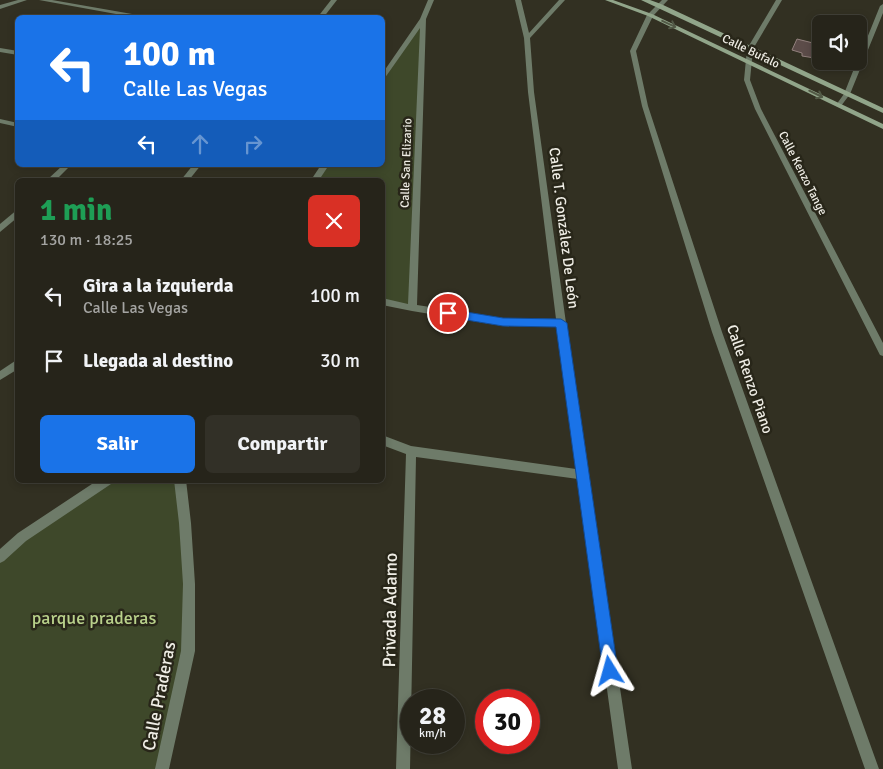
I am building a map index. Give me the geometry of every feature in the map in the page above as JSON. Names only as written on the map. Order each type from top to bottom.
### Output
[{"type":"main road","name":"Calle Bufalo","points":[[608,0],[650,15],[883,128]]},
{"type":"main road","name":"Calle Bufalo","points":[[644,0],[662,3],[750,49],[883,111]]},
{"type":"street","points":[[0,8],[24,0]]},
{"type":"street","points":[[42,0],[134,15]]},
{"type":"street","points":[[322,15],[334,0]]},
{"type":"street","points":[[385,76],[423,19],[431,0]]},
{"type":"street","name":"Calle T. González De León","points":[[518,0],[527,38],[531,92],[561,323],[625,769]]},
{"type":"street","points":[[527,38],[562,0]]},
{"type":"street","name":"Calle Kenzo Tange","points":[[779,0],[750,49],[747,80],[758,109],[883,352]]},
{"type":"street","name":"Calle Renzo Piano","points":[[662,3],[650,15],[633,51],[645,106],[717,332],[872,769]]},
{"type":"street","points":[[839,105],[847,94],[883,6]]},
{"type":"street","name":"Calle San Elizario","points":[[412,308],[423,19]]},
{"type":"street","points":[[0,50],[15,52]]},
{"type":"street","points":[[0,121],[15,124]]},
{"type":"street","points":[[53,178],[65,167]]},
{"type":"street","points":[[187,178],[195,167]]},
{"type":"street","points":[[316,178],[324,167]]},
{"type":"street","points":[[0,229],[15,215]]},
{"type":"street","points":[[0,216],[11,218]]},
{"type":"street","points":[[385,302],[412,308],[503,322],[561,323]]},
{"type":"street","points":[[0,376],[15,365]]},
{"type":"street","points":[[385,441],[411,451],[582,475]]},
{"type":"street","name":"Privada Adamo","points":[[403,769],[411,451]]},
{"type":"street","points":[[0,557],[22,537],[103,483]]},
{"type":"street","name":"Calle Praderas","points":[[162,769],[188,652],[189,584],[180,483]]},
{"type":"green space","points":[[423,19],[412,308],[385,301],[385,178],[318,178],[326,167],[385,167],[385,77]]},
{"type":"green space","name":"parque praderas","points":[[105,483],[180,483],[188,651],[162,769],[0,769],[0,557]]},
{"type":"building","points":[[797,39],[812,43],[812,58],[802,56],[802,53],[792,50]]},
{"type":"route","points":[[448,313],[503,322],[561,323],[610,671]]}]
